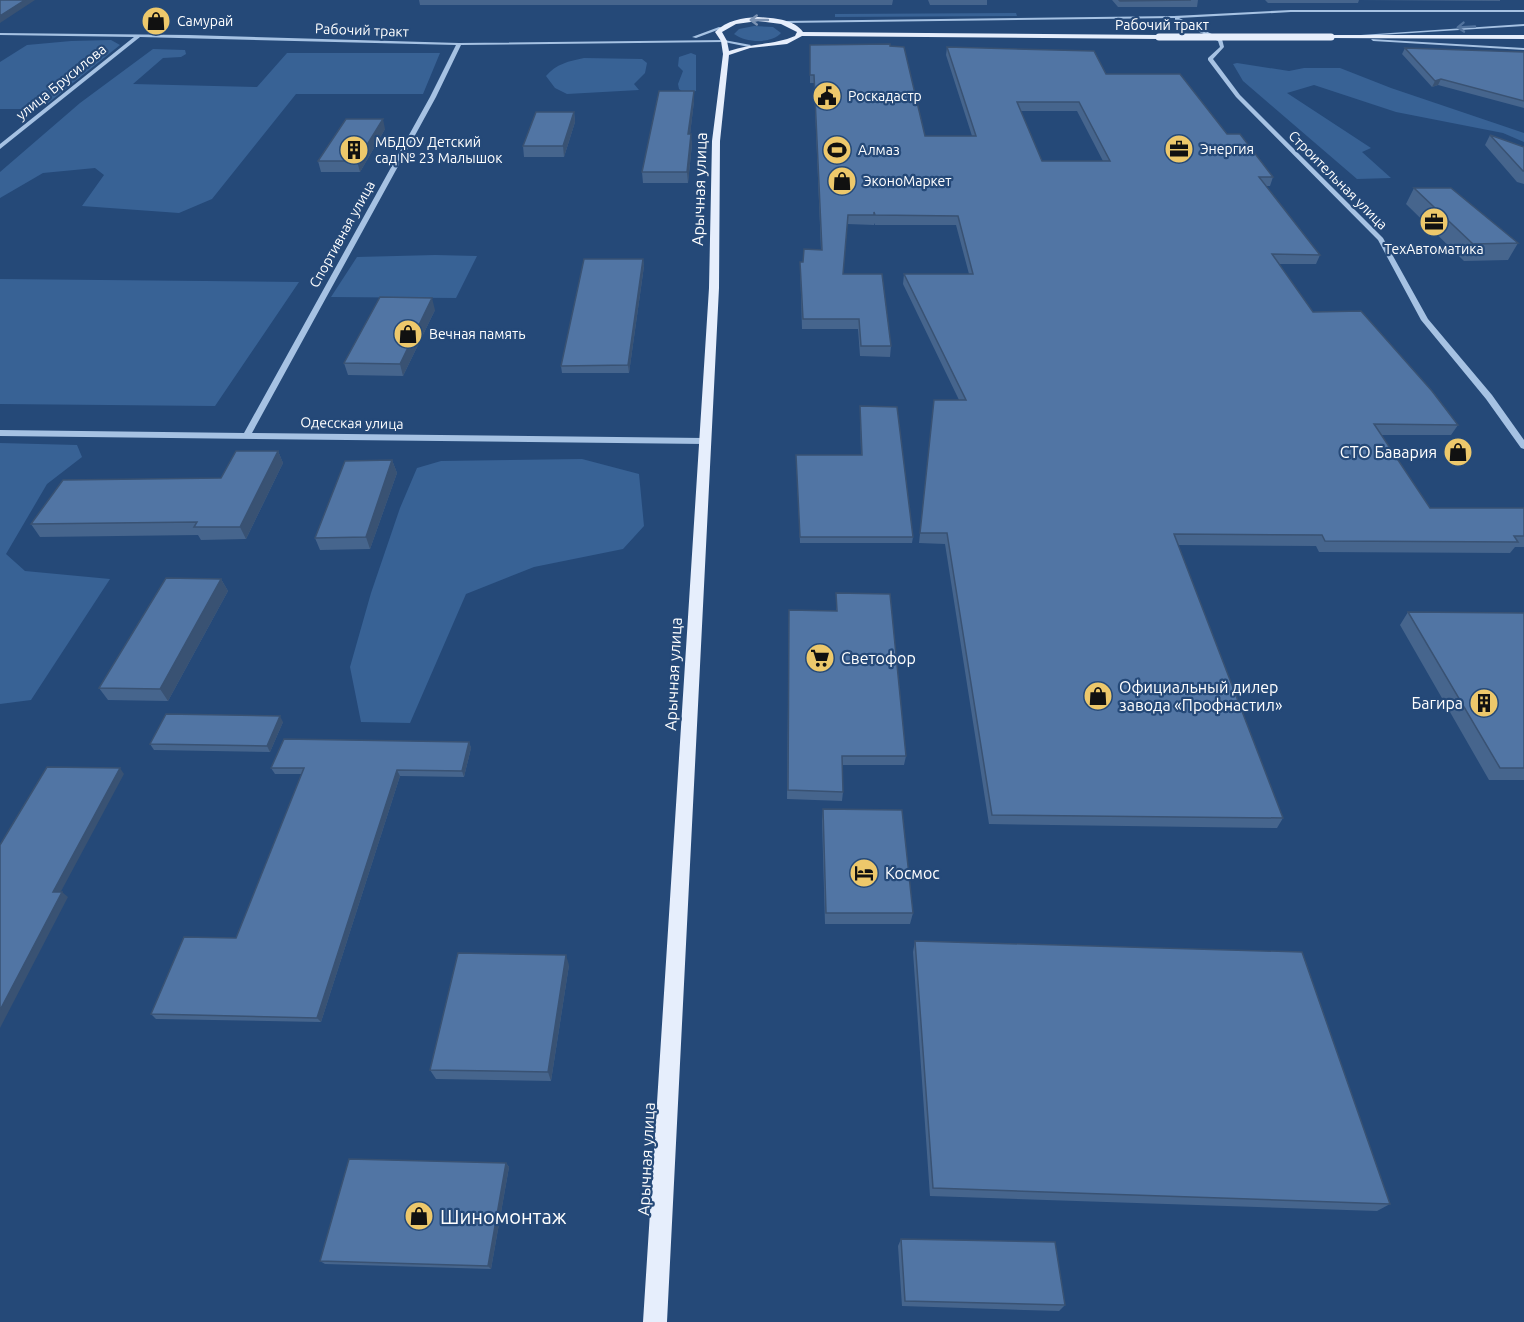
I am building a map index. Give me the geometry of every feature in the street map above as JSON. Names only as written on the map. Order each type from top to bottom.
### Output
[{"type":"main road","name":"Рабочий тракт","points":[[721,28],[742,21],[764,20],[784,22],[800,32],[825,34],[1524,38]]},
{"type":"main road","points":[[721,28],[718,32],[725,47],[749,46]]},
{"type":"main road","name":"Рабочий тракт","points":[[749,46],[785,43],[800,32]]},
{"type":"main road","name":"Арычная улица","points":[[655,1322],[714,288],[716,141],[725,47]]},
{"type":"street","name":"Рабочий тракт","points":[[784,22],[1174,17],[1291,11],[1524,11]]},
{"type":"street","name":"Строительная улица","points":[[1174,17],[1220,40],[1222,47],[1210,59],[1238,96],[1381,239],[1425,320],[1489,397],[1524,446]]},
{"type":"street","points":[[800,32],[824,21],[825,34]]},
{"type":"street","points":[[1331,37],[1524,25]]},
{"type":"street","points":[[680,42],[721,28]]},
{"type":"street","name":"Рабочий тракт","points":[[0,34],[459,44],[680,42],[725,47],[749,46]]},
{"type":"street","name":"улица Брусилова","points":[[0,147],[138,36]]},
{"type":"street","points":[[1331,37],[1524,50]]},
{"type":"street","name":"Спортивная улица","points":[[247,435],[433,97],[459,44]]},
{"type":"street","name":"Одесская улица","points":[[0,433],[704,441]]},
{"type":"shaded area","points":[[1016,13],[1017,16],[835,17],[835,14]]},
{"type":"shaded area","points":[[754,26],[773,27],[781,33],[765,41],[752,41],[734,34],[739,29]]},
{"type":"shaded area","points":[[111,40],[120,45],[47,104],[36,109],[0,109],[0,62],[27,45]]},
{"type":"shaded area","points":[[153,49],[185,50],[186,54],[181,57],[163,58],[133,84],[257,87],[287,53],[440,53],[423,94],[296,94],[212,199],[179,213],[82,206],[104,175],[95,168],[43,173],[0,198],[0,172],[80,103]]},
{"type":"shaded area","points":[[691,53],[696,55],[696,91],[684,93],[679,89],[678,84],[683,71],[678,66],[679,57]]},
{"type":"shaded area","points":[[584,58],[642,59],[647,63],[645,73],[634,84],[639,90],[567,94],[555,88],[546,76],[558,66]]},
{"type":"shaded area","points":[[1233,64],[1289,71],[1304,68],[1340,68],[1391,88],[1524,133],[1524,142],[1503,133],[1396,112],[1314,85],[1287,93],[1371,148],[1362,152],[1391,178],[1357,179],[1243,81]]},
{"type":"shaded area","points":[[477,256],[456,298],[331,297],[357,257]]},
{"type":"shaded area","points":[[0,279],[299,282],[215,406],[0,404]]},
{"type":"shaded area","points":[[0,443],[77,445],[82,457],[47,484],[6,554],[25,571],[110,579],[31,700],[0,704]]},
{"type":"shaded area","points":[[582,459],[639,474],[644,526],[623,549],[534,567],[466,594],[410,723],[361,722],[350,667],[371,593],[400,508],[417,468],[441,461]]},
{"type":"building","points":[[0,0],[25,0],[0,16]]},
{"type":"building","points":[[1119,0],[1191,0],[1120,1]]},
{"type":"building","points":[[890,44],[890,46],[904,47],[925,136],[976,136],[947,47],[1094,51],[1106,74],[1180,74],[1227,134],[1240,134],[1273,177],[1259,177],[1320,255],[1272,254],[1313,312],[1361,311],[1432,391],[1458,425],[1374,424],[1430,508],[1524,508],[1524,536],[1514,536],[1518,542],[1325,541],[1322,535],[1174,534],[1283,818],[992,815],[947,533],[920,533],[934,400],[966,400],[904,274],[973,274],[958,216],[875,215],[874,212],[874,215],[848,215],[843,274],[882,274],[891,346],[861,346],[859,319],[803,319],[800,262],[803,262],[804,249],[822,250],[814,75],[810,75],[810,45]],"holes":[[[1017,102],[1079,102],[1110,161],[1042,161]]]},
{"type":"building","points":[[1405,48],[1524,52],[1524,101],[1441,79],[1435,81]]},
{"type":"building","points":[[659,91],[694,91],[688,134],[691,134],[687,172],[642,172]]},
{"type":"building","points":[[536,112],[574,112],[563,146],[523,146]]},
{"type":"building","points":[[346,119],[383,119],[357,161],[318,161]]},
{"type":"building","points":[[1490,135],[1524,147],[1524,171],[1523,171]]},
{"type":"building","points":[[1414,188],[1451,188],[1518,243],[1473,244]]},
{"type":"building","points":[[584,259],[643,259],[628,365],[561,366]]},
{"type":"building","points":[[380,297],[432,298],[400,364],[344,363]]},
{"type":"building","points":[[860,406],[897,407],[913,537],[800,537],[796,455],[862,455]]},
{"type":"building","points":[[236,451],[278,451],[240,527],[194,527],[197,522],[31,524],[63,480],[221,478]]},
{"type":"building","points":[[392,460],[366,537],[315,538],[345,461]]},
{"type":"building","points":[[166,578],[221,579],[160,689],[99,688]]},
{"type":"building","points":[[836,593],[890,594],[906,756],[842,756],[843,792],[788,790],[789,610],[837,611]]},
{"type":"building","name":"Багира","points":[[1408,612],[1524,613],[1524,768],[1500,768]]},
{"type":"building","points":[[166,714],[280,716],[267,746],[150,744]]},
{"type":"building","points":[[284,739],[469,742],[462,771],[397,770],[317,1018],[151,1014],[184,937],[236,938],[304,768],[271,768]]},
{"type":"building","points":[[47,767],[120,768],[53,892],[62,892],[0,1010],[0,845]]},
{"type":"building","name":"Космос","points":[[823,809],[902,810],[913,913],[826,913]]},
{"type":"building","points":[[915,941],[1302,952],[1390,1204],[933,1188]]},
{"type":"building","points":[[458,953],[566,955],[548,1072],[430,1070]]},
{"type":"building","name":"Шиномонтаж","points":[[349,1159],[506,1163],[488,1266],[320,1261]]},
{"type":"building","points":[[901,1239],[1055,1242],[1065,1305],[905,1301]]},
{"type":"place","name":"Самурай","points":[[156,21]]},
{"type":"place","name":"Роскадастр","points":[[827,96]]},
{"type":"place","name":"Энергия","points":[[1179,149]]},
{"type":"place","name":"МБДОУ Детский сад № 23 Малышок","points":[[354,150]]},
{"type":"place","name":"Алмаз","points":[[837,150]]},
{"type":"place","name":"ЭконоМаркет","points":[[842,181]]},
{"type":"place","name":"ТехАвтоматика","points":[[1434,222]]},
{"type":"place","name":"Вечная память","points":[[408,334]]},
{"type":"place","name":"СТО Бавария","points":[[1458,452]]},
{"type":"place","name":"Светофор","points":[[820,658]]},
{"type":"place","name":"Официальный дилер завода «Профнастил»","points":[[1098,696]]},
{"type":"place","name":"Багира","points":[[1484,703]]},
{"type":"place","name":"Космос","points":[[864,873]]},
{"type":"place","name":"Шиномонтаж","points":[[419,1216]]}]
